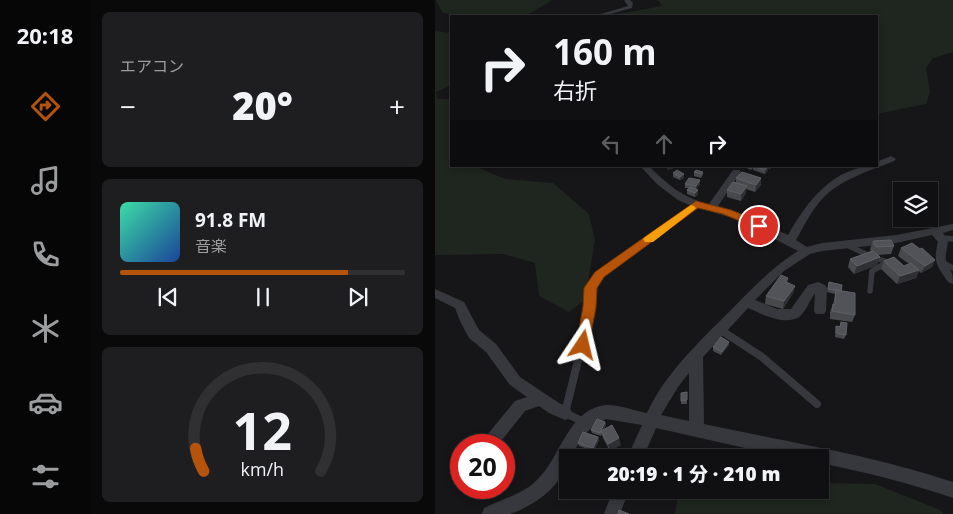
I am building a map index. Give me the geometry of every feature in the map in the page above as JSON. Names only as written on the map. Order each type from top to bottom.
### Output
[{"type":"street","points":[[601,15],[630,7],[631,4],[627,0]]},
{"type":"street","points":[[878,165],[891,160]]},
{"type":"street","points":[[645,167],[660,184],[675,189],[696,204],[749,221],[790,241],[805,251]]},
{"type":"street","points":[[790,241],[815,198],[835,182],[872,167]]},
{"type":"street","points":[[712,208],[736,172]]},
{"type":"street","points":[[639,449],[651,421],[673,383],[719,329],[780,268],[805,251],[822,246],[943,236],[953,227]]},
{"type":"street","points":[[943,236],[941,262],[953,280]]},
{"type":"street","points":[[747,302],[778,315],[791,315],[795,313],[813,288],[818,286],[821,288],[820,310]]},
{"type":"street","points":[[435,293],[460,305],[474,334],[491,348],[515,381],[565,413]]},
{"type":"street","points":[[696,354],[697,429]]},
{"type":"street","points":[[497,434],[520,406],[541,399]]},
{"type":"street","points":[[491,514],[530,495],[545,485],[555,472],[584,422],[592,416],[606,412],[697,429],[890,470],[953,490]]},
{"type":"street","points":[[612,514],[618,499]]},
{"type":"lane","points":[[584,422],[565,413],[583,345],[593,282],[599,274],[696,204]]},
{"type":"lane","points":[[845,244],[895,264]]},
{"type":"lane","points":[[870,291],[872,271],[888,262]]},
{"type":"lane","points":[[941,262],[953,268]]},
{"type":"lane","points":[[719,329],[762,357],[817,404]]},
{"type":"shaded area","points":[[436,0],[552,0],[528,15],[450,15],[442,12]]},
{"type":"shaded area","points":[[658,0],[953,0],[953,52],[933,58],[926,68],[930,92],[926,104],[878,114],[878,15],[612,15],[662,6]]},
{"type":"shaded area","points":[[435,31],[450,33],[450,85],[436,92],[438,99],[450,99],[450,167],[480,167],[505,179],[553,183],[589,214],[595,240],[585,300],[569,312],[539,296],[535,263],[504,254],[435,255]]},
{"type":"shaded area","points":[[829,483],[875,484],[940,510],[943,514],[675,514],[678,499],[829,499]]},
{"type":"building","points":[[756,167],[767,167],[765,170]]},
{"type":"building","points":[[677,170],[684,174],[680,177],[673,173]]},
{"type":"building","points":[[696,170],[703,172],[701,174],[694,172]]},
{"type":"building","points":[[742,172],[761,178],[756,185],[736,178]]},
{"type":"building","points":[[689,178],[700,180],[696,186],[685,184]]},
{"type":"building","points":[[733,182],[747,186],[741,194],[727,190]]},
{"type":"building","points":[[690,187],[698,190],[695,193],[687,190]]},
{"type":"building","points":[[891,240],[894,246],[876,247],[873,241]]},
{"type":"building","points":[[912,243],[920,249],[922,248],[935,260],[925,266],[901,248]]},
{"type":"building","points":[[873,251],[880,257],[857,266],[850,259]]},
{"type":"building","points":[[894,257],[904,266],[911,263],[919,270],[900,276],[884,261]]},
{"type":"building","points":[[781,275],[788,278],[786,282],[795,286],[784,301],[766,296]]},
{"type":"building","points":[[829,282],[842,285],[841,291],[828,289]]},
{"type":"building","points":[[836,290],[855,293],[855,315],[832,311],[833,304],[835,305]]},
{"type":"building","points":[[841,322],[847,323],[846,335],[836,333],[836,326],[840,327]]},
{"type":"building","points":[[721,337],[729,342],[722,352],[713,347]]},
{"type":"building","points":[[687,392],[687,400],[681,401],[681,393]]},
{"type":"building","points":[[597,419],[605,422],[600,433],[591,430]]},
{"type":"building","points":[[612,425],[619,438],[608,444],[601,431]]},
{"type":"building","points":[[583,432],[598,437],[593,448],[578,443]]},
{"type":"building","points":[[619,510],[629,514],[618,514]]},
{"type":"slow traffic","points":[[649,239],[691,208]]},
{"type":"route","points":[[583,345],[590,307],[591,288],[599,274],[696,204],[727,212],[759,226]]}]
